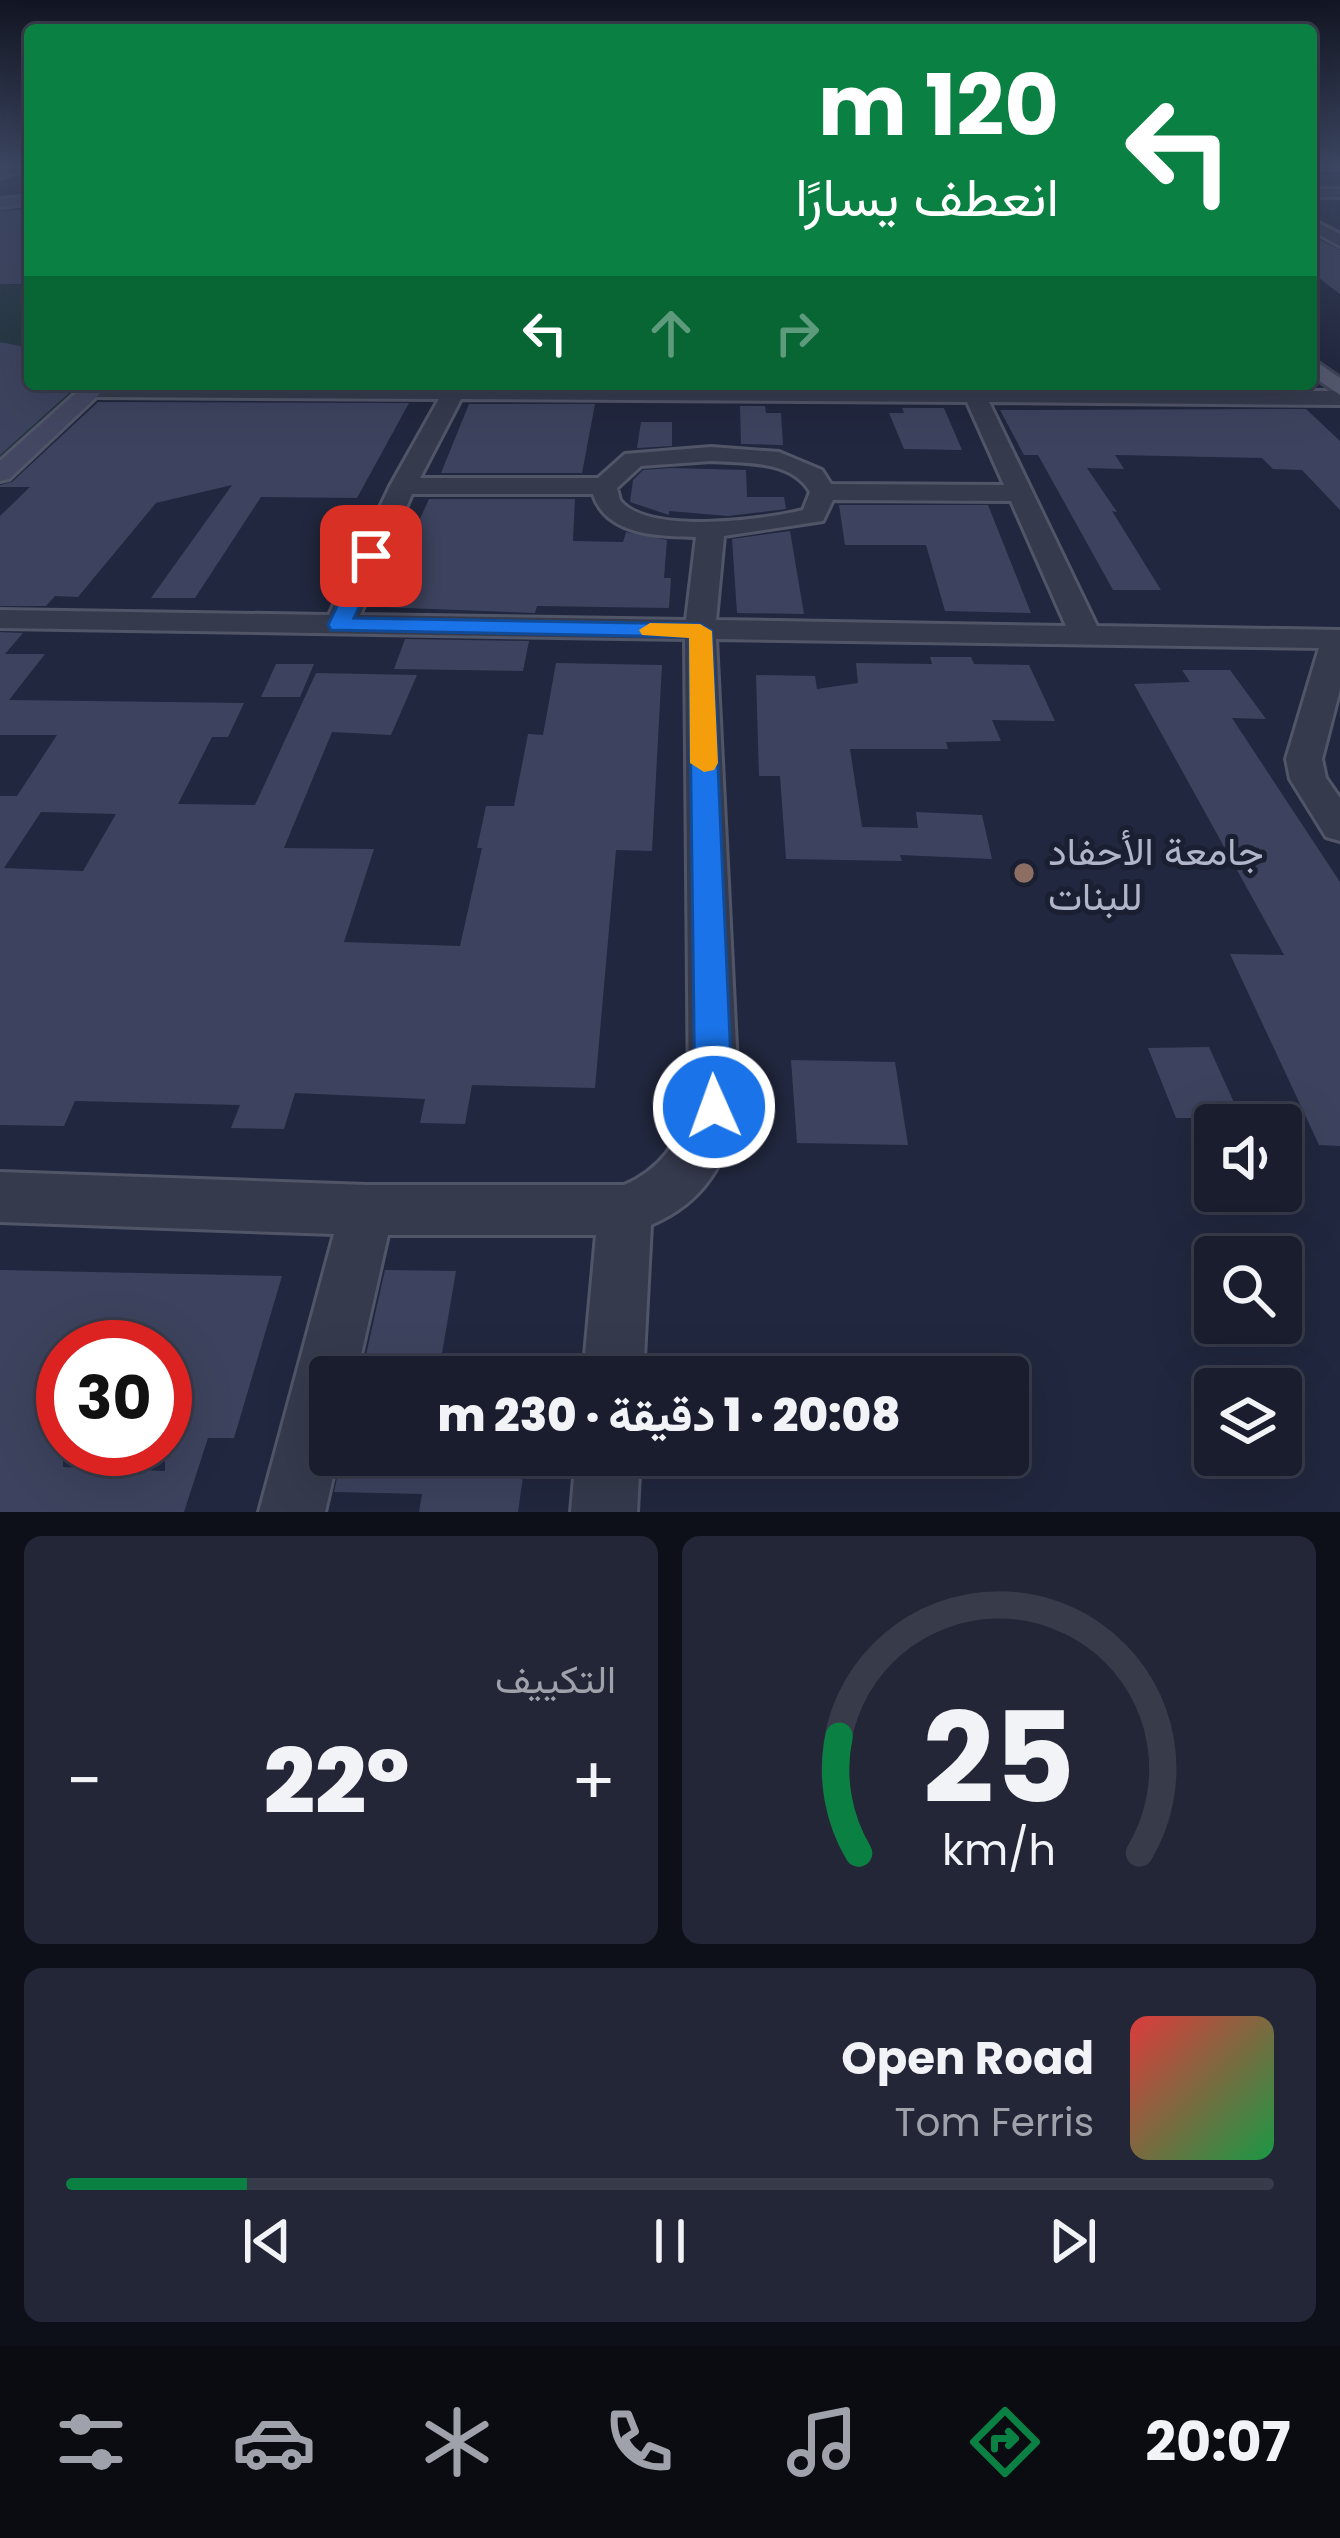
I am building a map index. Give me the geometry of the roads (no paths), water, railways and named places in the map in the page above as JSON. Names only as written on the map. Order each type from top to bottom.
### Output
[{"type":"main road","points":[[1317,370],[1340,394]]},
{"type":"street","points":[[0,474],[93,390]]},
{"type":"street","points":[[404,390],[530,390]]},
{"type":"street","points":[[572,390],[709,425],[813,476],[823,492]]},
{"type":"street","points":[[404,487],[604,486],[634,459],[709,425],[856,390],[975,396],[1093,390],[1340,394]]},
{"type":"street","points":[[340,625],[454,392]]},
{"type":"street","points":[[975,396],[1087,638]]},
{"type":"street","points":[[604,486],[607,504],[621,517],[711,528],[784,526],[814,515],[823,492]]},
{"type":"street","points":[[823,492],[1021,494]]},
{"type":"street","points":[[0,1197],[367,1210],[625,1210],[665,1193],[705,1142],[714,1107],[700,631],[711,528]]},
{"type":"street","points":[[0,619],[1339,639],[1304,759],[1308,779],[1340,828]]},
{"type":"street","points":[[292,1512],[367,1210]]},
{"type":"street","points":[[615,1356],[625,1210]]},
{"type":"street","points":[[604,1512],[607,1476]]},
{"type":"place","name":"جامعة الأحفاد للبنات","points":[[1024,873]]}]
